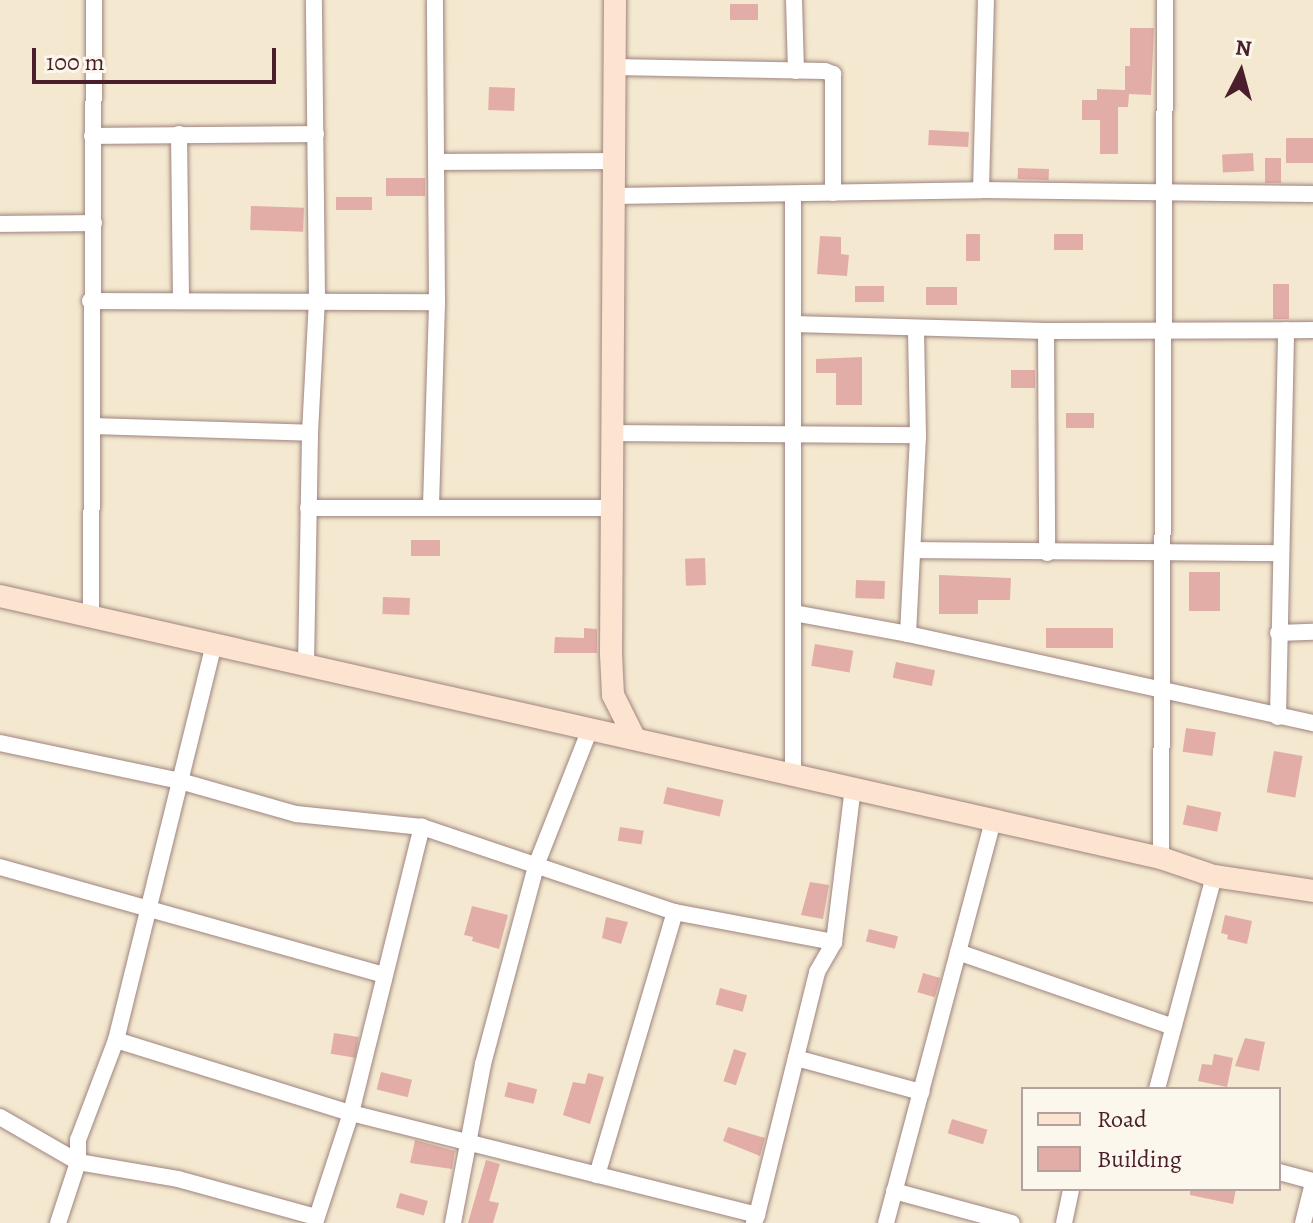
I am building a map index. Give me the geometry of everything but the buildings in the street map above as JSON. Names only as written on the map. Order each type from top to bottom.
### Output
[{"type":"street","points":[[91,616],[90,301],[94,223],[94,0]]},
{"type":"street","points":[[306,665],[310,433],[317,299],[314,0]]},
{"type":"street","points":[[431,506],[437,302],[435,0]]},
{"type":"street","points":[[615,0],[613,695],[635,739]]},
{"type":"street","points":[[794,0],[796,71]]},
{"type":"street","points":[[981,190],[986,0]]},
{"type":"street","points":[[1161,858],[1165,692],[1162,330],[1165,0]]},
{"type":"street","points":[[614,67],[833,74],[833,193]]},
{"type":"street","points":[[179,134],[181,299]]},
{"type":"street","points":[[92,136],[316,134]]},
{"type":"street","points":[[437,162],[614,161]]},
{"type":"street","points":[[614,196],[981,190],[1313,194]]},
{"type":"street","points":[[793,194],[793,775]]},
{"type":"street","points":[[0,224],[94,223]]},
{"type":"street","points":[[90,301],[317,299],[437,302]]},
{"type":"street","points":[[793,324],[916,330],[1313,330]]},
{"type":"street","points":[[908,634],[918,435],[916,330]]},
{"type":"street","points":[[1278,717],[1286,330]]},
{"type":"street","points":[[1046,331],[1047,553]]},
{"type":"street","points":[[92,426],[310,433]]},
{"type":"street","points":[[614,433],[918,435]]},
{"type":"street","points":[[308,508],[613,508]]},
{"type":"street","points":[[913,550],[1280,553]]},
{"type":"street","points":[[0,596],[1161,858],[1214,876],[1313,891]]},
{"type":"street","points":[[794,613],[908,634],[1313,723]]},
{"type":"street","points":[[1278,633],[1313,632]]},
{"type":"street","points":[[58,1223],[78,1162],[78,1140],[116,1040],[214,644]]},
{"type":"street","points":[[453,1223],[483,1064],[537,863],[582,727],[601,713],[613,695]]},
{"type":"street","points":[[0,743],[180,781],[248,804],[296,814],[422,827],[537,863],[675,912],[834,942]]},
{"type":"street","points":[[116,1040],[351,1113],[756,1219],[817,972],[834,942],[853,788]]},
{"type":"street","points":[[886,1223],[993,820]]},
{"type":"street","points":[[0,1117],[78,1162],[178,1179],[315,1220],[351,1113],[422,827]]},
{"type":"street","points":[[0,867],[384,975]]},
{"type":"street","points":[[1158,1087],[1214,876]]},
{"type":"street","points":[[597,1175],[675,912]]},
{"type":"street","points":[[958,952],[1173,1027]]},
{"type":"street","points":[[796,1058],[921,1092]]},
{"type":"street","points":[[1281,1173],[1313,1182],[1303,1223]]},
{"type":"street","points":[[894,1191],[1012,1223]]},
{"type":"street","points":[[1064,1223],[1071,1191]]}]
